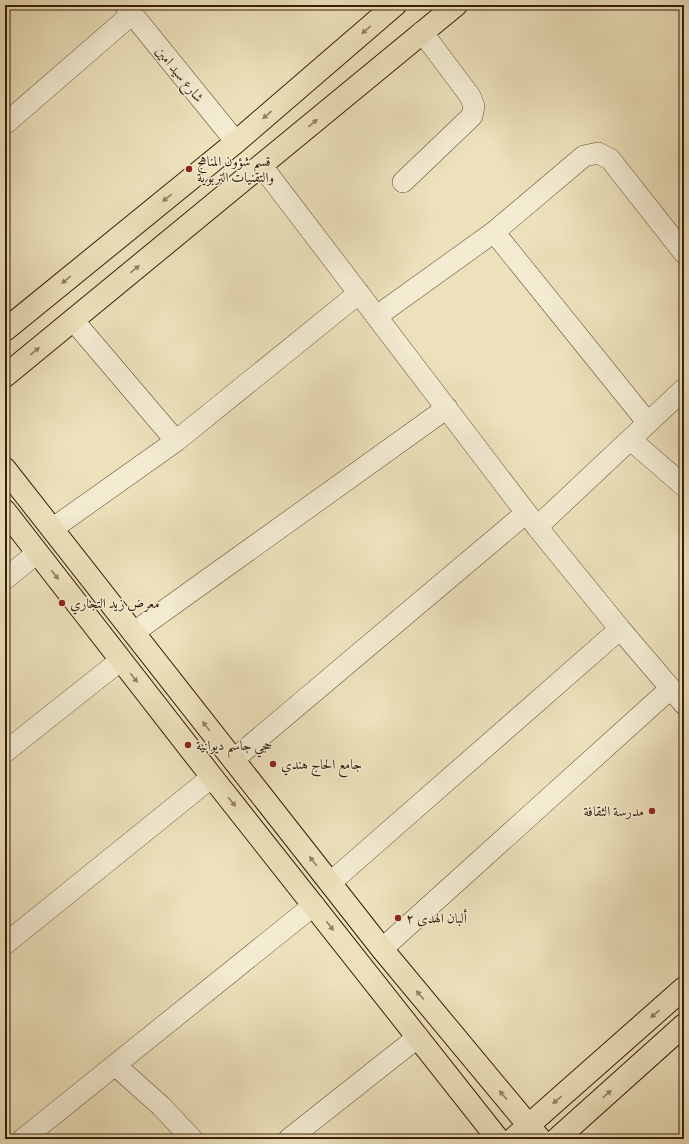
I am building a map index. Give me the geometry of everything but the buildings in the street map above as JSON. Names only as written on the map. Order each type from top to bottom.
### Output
[{"type":"main road","points":[[5,330],[236,142],[395,5]]},
{"type":"main road","points":[[5,376],[456,5]]},
{"type":"main road","points":[[5,469],[527,1134],[684,988]]},
{"type":"main road","points":[[5,511],[120,660],[498,1139]]},
{"type":"main road","points":[[557,1139],[684,1025]]},
{"type":"street","name":"شارع سيد امين","points":[[128,9],[236,142]]},
{"type":"street","points":[[5,124],[128,9]]},
{"type":"street","points":[[403,182],[472,116],[474,106],[470,96],[422,32]]},
{"type":"street","points":[[377,316],[494,232],[584,156],[598,153],[610,159],[684,253]]},
{"type":"street","points":[[261,165],[532,520],[620,629],[684,704]]},
{"type":"street","points":[[494,232],[648,423]]},
{"type":"street","points":[[52,530],[176,441],[359,293]]},
{"type":"street","points":[[73,320],[176,441]]},
{"type":"street","points":[[233,760],[631,440],[684,389]]},
{"type":"street","points":[[133,633],[447,408]]},
{"type":"street","points":[[631,440],[684,486]]},
{"type":"street","points":[[5,579],[38,553]]},
{"type":"street","points":[[330,883],[620,629]]},
{"type":"street","points":[[5,752],[120,660]]},
{"type":"street","points":[[382,949],[670,689]]},
{"type":"street","points":[[5,944],[212,777]]},
{"type":"street","points":[[23,1139],[314,905]]},
{"type":"street","points":[[289,1139],[418,1037]]},
{"type":"street","points":[[115,1065],[161,1106],[192,1139]]},
{"type":"place","name":"قسم شؤون المناهج والتقنيات التربوية","points":[[189,169]]},
{"type":"place","name":"معرض زيد التجاري","points":[[62,603]]},
{"type":"place","name":"حجي جاسم ديوانية","points":[[188,745]]},
{"type":"place","name":"جامع الحاج هندي","points":[[273,764]]},
{"type":"place","name":"مدرسة الثقافة","points":[[652,811]]},
{"type":"place","name":"ألبان الهدى ٢","points":[[398,918]]}]
